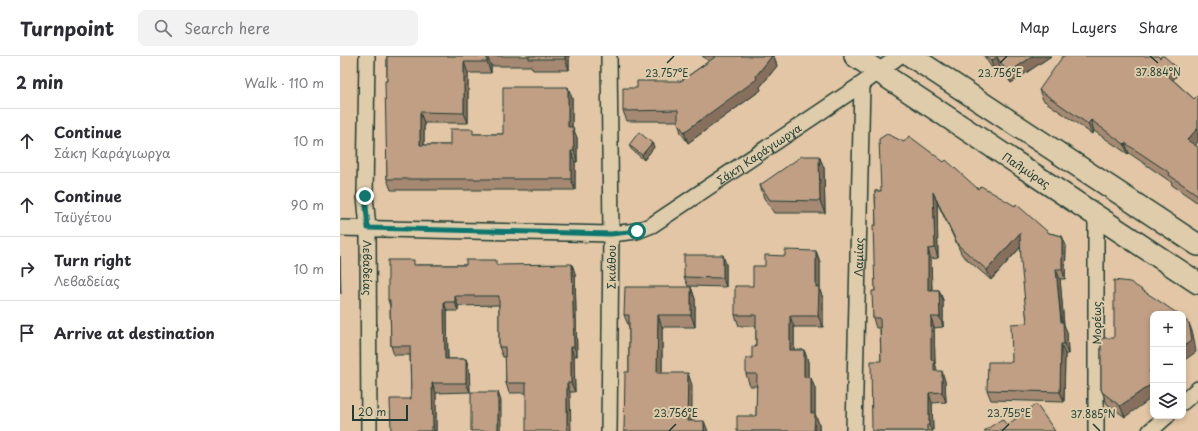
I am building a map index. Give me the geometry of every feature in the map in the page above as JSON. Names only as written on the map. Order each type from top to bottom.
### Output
[{"type":"main road","name":"Παλμύρας","points":[[855,56],[870,77],[1096,216],[1198,283]]},
{"type":"main road","points":[[911,56],[1198,245]]},
{"type":"street","name":"Λεβαδείας","points":[[367,56],[365,196],[368,228],[369,431]]},
{"type":"street","name":"Σκιάθου","points":[[609,56],[611,234],[609,431]]},
{"type":"street","name":"Σάκη Καράγιωργα","points":[[340,228],[611,234],[637,231],[652,225],[899,56]]},
{"type":"street","name":"Λαμίας","points":[[854,431],[870,77]]},
{"type":"street","name":"Μορέως","points":[[1096,216],[1096,431]]},
{"type":"street","points":[[1186,399],[1198,389]]},
{"type":"street","points":[[1150,431],[1164,419]]},
{"type":"building","points":[[387,56],[487,56],[487,62],[464,62],[464,113],[420,112],[420,145],[450,145],[450,129],[473,129],[473,134],[503,134],[503,87],[568,87],[568,127],[573,127],[574,151],[571,151],[571,179],[387,179],[385,81],[387,81]]},
{"type":"building","points":[[529,56],[565,56],[565,59],[529,59]]},
{"type":"building","points":[[713,56],[772,56],[756,76],[757,79],[684,132],[678,123],[678,110],[623,111],[623,88],[637,88],[637,81],[681,81],[715,57]]},
{"type":"building","points":[[987,56],[1033,56],[1008,73],[997,57],[991,61]]},
{"type":"building","points":[[1063,56],[1158,56],[1160,58],[1161,56],[1164,56],[1174,65],[1166,74],[1194,99],[1197,96],[1198,97],[1198,128],[1187,140],[1198,147],[1198,195],[1169,175],[1170,173],[1125,143],[1124,144],[1091,120],[1088,124],[1039,90]]},
{"type":"building","points":[[639,132],[652,143],[642,155],[629,145]]},
{"type":"building","points":[[887,134],[904,142],[909,136],[944,162],[946,160],[978,189],[981,186],[1015,206],[1016,204],[1049,233],[1062,236],[1062,269],[1056,269],[1061,322],[1063,322],[1064,344],[1061,344],[1060,392],[987,390],[988,362],[1012,362],[1011,324],[1027,323],[1021,262],[1020,233],[987,270],[958,245],[933,192],[935,248],[928,249],[928,290],[939,290],[940,317],[931,317],[931,360],[934,360],[934,371],[942,371],[942,392],[929,393],[929,425],[927,425],[927,431],[872,431],[871,361],[881,361],[880,318],[873,318],[872,291],[875,291],[873,225],[876,225],[875,191],[881,191],[879,139]]},
{"type":"building","points":[[802,156],[819,156],[820,201],[770,200],[760,185]]},
{"type":"building","points":[[785,250],[816,251],[816,287],[819,287],[818,316],[790,316],[790,350],[804,350],[804,377],[811,378],[811,413],[815,413],[814,431],[737,431],[737,416],[756,416],[757,374],[746,374],[746,358],[752,358],[752,347],[756,347],[756,315],[735,315],[735,286],[753,286],[753,266],[765,266],[765,255],[785,256]]},
{"type":"building","points":[[684,255],[723,255],[723,278],[684,277]]},
{"type":"building","points":[[388,260],[414,260],[414,265],[466,265],[466,260],[496,260],[496,265],[572,264],[574,347],[571,347],[571,383],[567,383],[567,431],[526,431],[526,383],[506,383],[505,347],[499,347],[499,296],[455,296],[455,302],[444,302],[445,359],[466,359],[466,383],[432,383],[433,427],[431,427],[431,431],[391,431],[390,399],[411,399],[410,346],[391,346],[390,300],[388,300]]},
{"type":"building","points":[[1114,280],[1130,282],[1174,311],[1150,311],[1150,385],[1120,406],[1102,392],[1101,389],[1101,338],[1114,338]]},
{"type":"building","points":[[625,287],[691,287],[691,315],[658,315],[657,373],[688,373],[687,421],[704,421],[704,431],[624,431],[625,372],[629,372],[629,315],[624,315]]},
{"type":"building","points":[[1186,320],[1189,323],[1192,340],[1186,345]]},
{"type":"building","points":[[471,392],[498,392],[498,431],[471,431]]},
{"type":"building","points":[[1036,404],[1055,431],[984,431],[1002,419],[1007,425]]},
{"type":"route","points":[[365,196],[368,228],[611,234],[637,231]]}]
